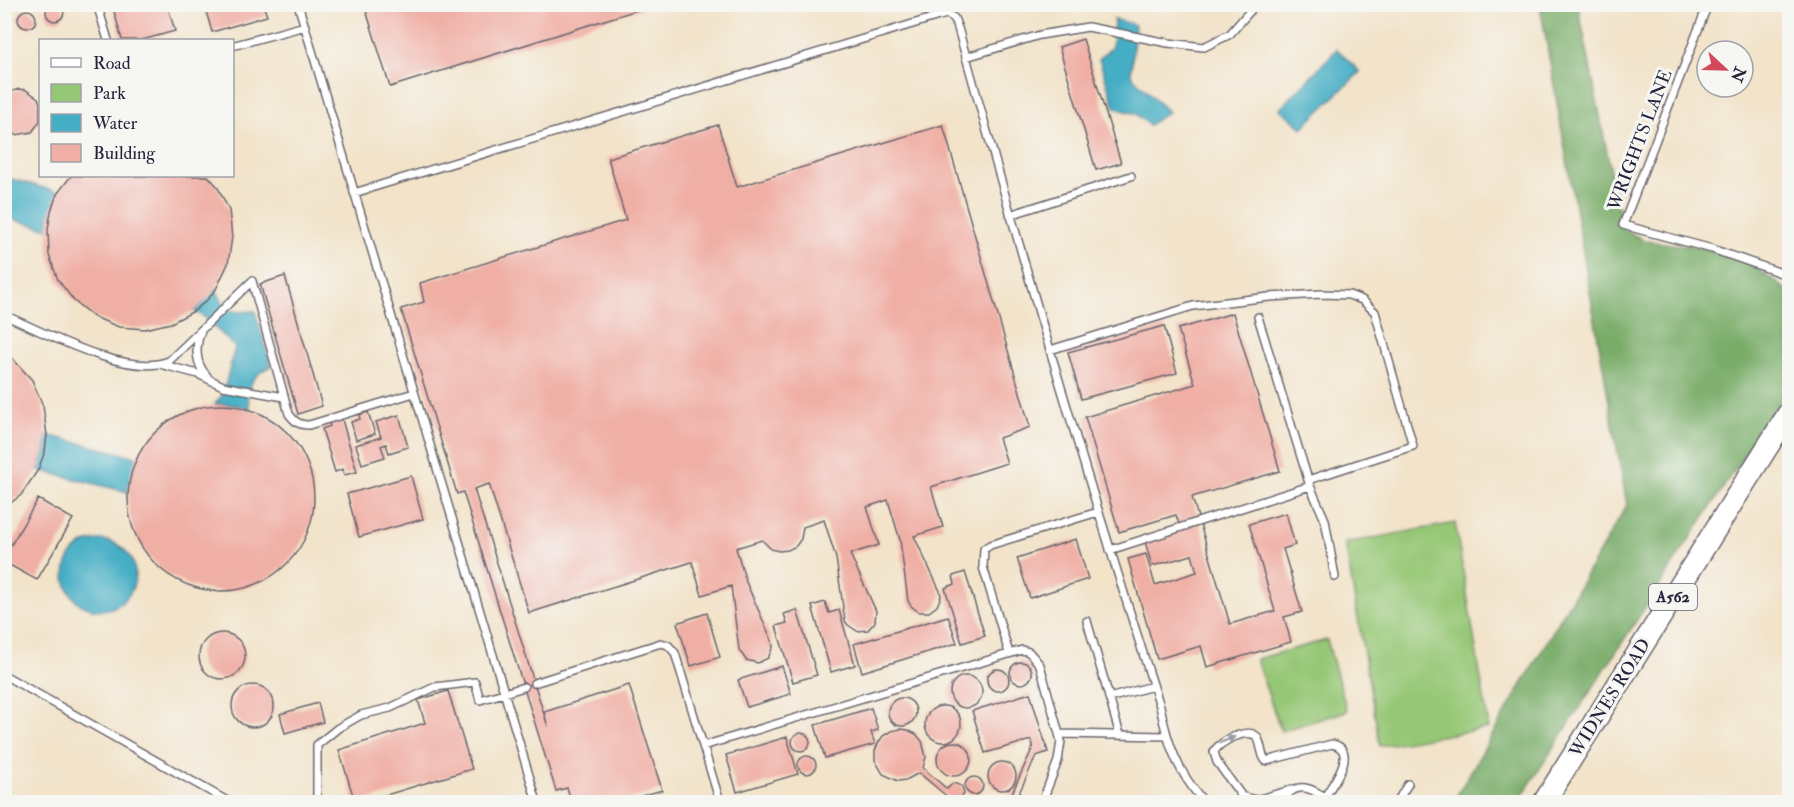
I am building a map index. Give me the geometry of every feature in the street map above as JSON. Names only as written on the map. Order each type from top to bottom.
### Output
[{"type":"main road","name":"WIDNES ROAD","points":[[1544,802],[1790,411]]},
{"type":"lane","points":[[97,4],[108,39]]},
{"type":"lane","points":[[298,4],[537,802]]},
{"type":"lane","points":[[935,4],[939,16]]},
{"type":"lane","points":[[966,57],[1040,35],[1088,27],[1168,43],[1204,47],[1230,34],[1256,4]]},
{"type":"lane","name":"WRIGHTS LANE","points":[[1708,4],[1623,225],[1712,249],[1790,276]]},
{"type":"lane","points":[[354,193],[939,16],[947,14],[954,18],[1010,215],[1098,512],[1153,686],[1166,736],[1173,757],[1184,778],[1204,802]]},
{"type":"lane","points":[[234,45],[305,26]]},
{"type":"lane","points":[[1010,215],[1131,176]]},
{"type":"lane","points":[[160,364],[169,361],[252,281],[289,414],[301,425],[309,425],[414,393]]},
{"type":"lane","points":[[1050,350],[1193,306],[1269,297],[1350,295],[1362,300],[1375,312],[1413,446],[1110,550]]},
{"type":"lane","points":[[4,315],[75,348],[100,356],[135,363],[160,364],[198,374],[224,386],[284,397]]},
{"type":"lane","points":[[1258,316],[1309,483],[1325,520],[1335,577]]},
{"type":"lane","points":[[205,326],[197,340],[196,351],[200,370],[211,380]]},
{"type":"lane","points":[[1009,653],[983,567],[984,549],[990,545],[1098,512]]},
{"type":"lane","points":[[1087,621],[1120,735]]},
{"type":"lane","points":[[534,683],[661,644],[668,645],[675,653],[720,802]]},
{"type":"lane","points":[[703,746],[1022,650],[1029,652],[1040,665],[1060,734],[1061,750],[1042,802]]},
{"type":"lane","points":[[4,675],[229,802]]},
{"type":"lane","points":[[317,802],[317,745],[338,728],[361,715],[390,708],[435,687],[475,682],[480,700],[524,687]]},
{"type":"lane","points":[[1109,698],[1153,686]]},
{"type":"lane","points":[[1060,734],[1166,736]]},
{"type":"lane","points":[[1325,797],[1344,766],[1343,751],[1339,746],[1332,744],[1266,761],[1262,756],[1257,738],[1253,734],[1224,740],[1216,745],[1214,752],[1217,762],[1244,800],[1256,800],[1304,787],[1333,802]]},
{"type":"lane","points":[[1397,802],[1408,784]]},
{"type":"lane","points":[[1281,802],[1293,789]]},
{"type":"green space","points":[[1540,5],[1578,5],[1622,228],[1645,241],[1733,251],[1789,292],[1789,387],[1518,802],[1453,802],[1627,505]]},
{"type":"green space","points":[[1455,523],[1489,728],[1380,746],[1345,543]]},
{"type":"green space","points":[[1327,640],[1347,711],[1281,731],[1256,659]]},
{"type":"water","points":[[1114,19],[1135,25],[1131,75],[1168,112],[1149,125],[1136,114],[1115,108],[1099,59],[1112,47]]},
{"type":"water","points":[[1337,49],[1360,72],[1302,128],[1280,109]]},
{"type":"water","points":[[4,177],[59,192],[51,211],[48,229],[5,217]]},
{"type":"water","points":[[216,289],[230,309],[240,312],[255,311],[271,366],[254,378],[251,383],[248,394],[250,408],[215,404],[223,394],[235,347],[203,316],[194,311]]},
{"type":"water","points":[[47,435],[137,457],[128,492],[38,470],[45,451]]},
{"type":"water","points":[[100,540],[113,543],[125,550],[132,562],[135,575],[132,588],[125,600],[113,607],[100,610],[87,607],[75,600],[68,588],[65,575],[68,562],[75,550],[87,543]]},
{"type":"building","points":[[55,3],[61,6],[64,12],[61,18],[55,21],[49,18],[46,12],[49,6]]},
{"type":"building","points":[[112,4],[167,4],[175,31],[146,39],[122,39]]},
{"type":"building","points":[[204,4],[263,4],[267,16],[212,32]]},
{"type":"building","points":[[364,4],[653,4],[653,5],[390,87]]},
{"type":"building","points":[[27,10],[33,13],[36,19],[33,25],[27,28],[21,25],[18,19],[21,13]]},
{"type":"building","points":[[4,19],[9,27],[4,35]]},
{"type":"building","points":[[1083,39],[1121,163],[1096,170],[1059,47]]},
{"type":"building","points":[[19,89],[26,90],[38,98],[39,122],[32,132],[16,135],[4,130],[4,94]]},
{"type":"building","points":[[718,125],[737,187],[943,125],[1030,427],[999,438],[1007,463],[931,487],[943,527],[914,536],[941,596],[937,606],[929,612],[919,612],[908,601],[900,540],[888,500],[867,507],[879,545],[850,554],[876,611],[875,622],[868,630],[857,631],[845,621],[836,558],[824,520],[803,527],[801,539],[796,546],[788,550],[771,549],[762,540],[736,548],[746,582],[772,641],[773,647],[768,658],[758,663],[746,660],[739,650],[731,586],[702,595],[692,562],[529,613],[489,484],[474,489],[548,727],[544,712],[629,685],[662,790],[621,802],[572,802],[567,788],[556,791],[463,492],[457,494],[401,309],[424,302],[420,283],[626,220],[608,158]]},
{"type":"building","points":[[70,177],[209,177],[217,186],[229,210],[232,237],[228,264],[216,289],[194,311],[171,323],[145,329],[119,327],[94,317],[74,301],[58,280],[49,255],[48,229],[57,194]]},
{"type":"building","points":[[285,276],[322,406],[298,414],[260,284]]},
{"type":"building","points":[[1233,313],[1280,471],[1192,497],[1230,624],[1275,611],[1249,524],[1286,513],[1295,545],[1283,549],[1302,612],[1284,617],[1291,642],[1207,667],[1201,646],[1157,659],[1128,559],[1146,554],[1155,585],[1197,572],[1192,555],[1152,566],[1144,538],[1180,527],[1176,515],[1119,532],[1085,417],[1195,384],[1178,329]]},
{"type":"building","points":[[1164,326],[1177,373],[1081,399],[1068,352]]},
{"type":"building","points":[[4,354],[13,359],[32,380],[43,406],[47,435],[45,451],[38,470],[21,495],[4,508]]},
{"type":"building","points":[[221,405],[257,412],[287,432],[307,462],[314,498],[307,534],[287,564],[257,584],[221,591],[185,584],[155,564],[135,534],[128,498],[135,462],[155,432],[185,412]]},
{"type":"building","points":[[368,412],[375,434],[356,440],[351,422],[360,419],[359,415]]},
{"type":"building","points":[[399,415],[408,447],[389,453],[386,444],[381,446],[385,457],[362,464],[356,445],[381,437],[376,422]]},
{"type":"building","points":[[341,416],[357,472],[344,475],[343,469],[335,472],[322,429],[330,426],[328,420]]},
{"type":"building","points":[[411,476],[423,519],[359,537],[347,494]]},
{"type":"building","points":[[38,499],[73,519],[37,580],[4,562],[4,557]]},
{"type":"building","points":[[1076,539],[1088,579],[1030,598],[1017,558]]},
{"type":"building","points":[[965,572],[985,636],[962,643],[945,588],[955,584],[953,576]]},
{"type":"building","points":[[825,602],[829,613],[839,610],[855,665],[831,672],[812,606]]},
{"type":"building","points":[[797,610],[817,675],[793,682],[776,626],[787,623],[784,614]]},
{"type":"building","points":[[707,613],[720,657],[691,666],[677,623]]},
{"type":"building","points":[[948,616],[957,643],[862,672],[854,644]]},
{"type":"building","points":[[222,633],[238,640],[245,656],[238,672],[222,679],[206,672],[199,656],[206,640]]},
{"type":"building","points":[[1021,662],[1029,665],[1032,673],[1029,681],[1021,684],[1013,681],[1010,673],[1013,665]]},
{"type":"building","points":[[782,666],[791,694],[747,707],[738,680]]},
{"type":"building","points":[[998,669],[1006,672],[1009,680],[1006,688],[998,691],[990,688],[987,680],[990,672]]},
{"type":"building","points":[[966,676],[977,681],[982,692],[977,703],[966,708],[955,703],[950,692],[955,681]]},
{"type":"building","points":[[253,685],[268,691],[274,706],[268,721],[253,727],[238,721],[232,706],[238,691]]},
{"type":"building","points":[[448,691],[472,769],[363,802],[355,802],[339,750],[425,723],[418,700]]},
{"type":"building","points":[[1030,693],[1048,752],[1036,756],[1015,802],[1008,802],[1033,747],[1031,740],[985,753],[972,711]]},
{"type":"building","points":[[902,698],[912,702],[916,712],[912,722],[902,726],[892,722],[888,712],[892,702]]},
{"type":"building","points":[[318,703],[323,722],[285,733],[280,714]]},
{"type":"building","points":[[943,706],[955,712],[961,724],[955,736],[943,742],[931,736],[925,724],[931,712]]},
{"type":"building","points":[[871,708],[878,730],[871,732],[875,744],[825,758],[815,725]]},
{"type":"building","points":[[900,729],[916,734],[922,741],[926,757],[923,768],[947,789],[953,783],[962,786],[964,794],[960,799],[964,802],[955,802],[950,799],[919,773],[906,780],[898,781],[883,774],[875,760],[878,743],[883,736]]},
{"type":"building","points":[[801,733],[807,736],[810,742],[807,748],[801,751],[795,748],[792,742],[795,736]]},
{"type":"building","points":[[787,737],[798,774],[737,792],[726,755]]},
{"type":"building","points":[[954,742],[966,747],[971,759],[966,771],[954,776],[942,771],[937,759],[942,747]]},
{"type":"building","points":[[803,756],[811,756],[816,761],[814,772],[803,774],[798,769],[798,761]]},
{"type":"building","points":[[1002,762],[1012,766],[1016,776],[1012,786],[1002,790],[992,786],[988,776],[992,766]]},
{"type":"building","points":[[974,777],[982,782],[983,786],[978,794],[974,795],[966,790],[965,786],[970,778]]}]
